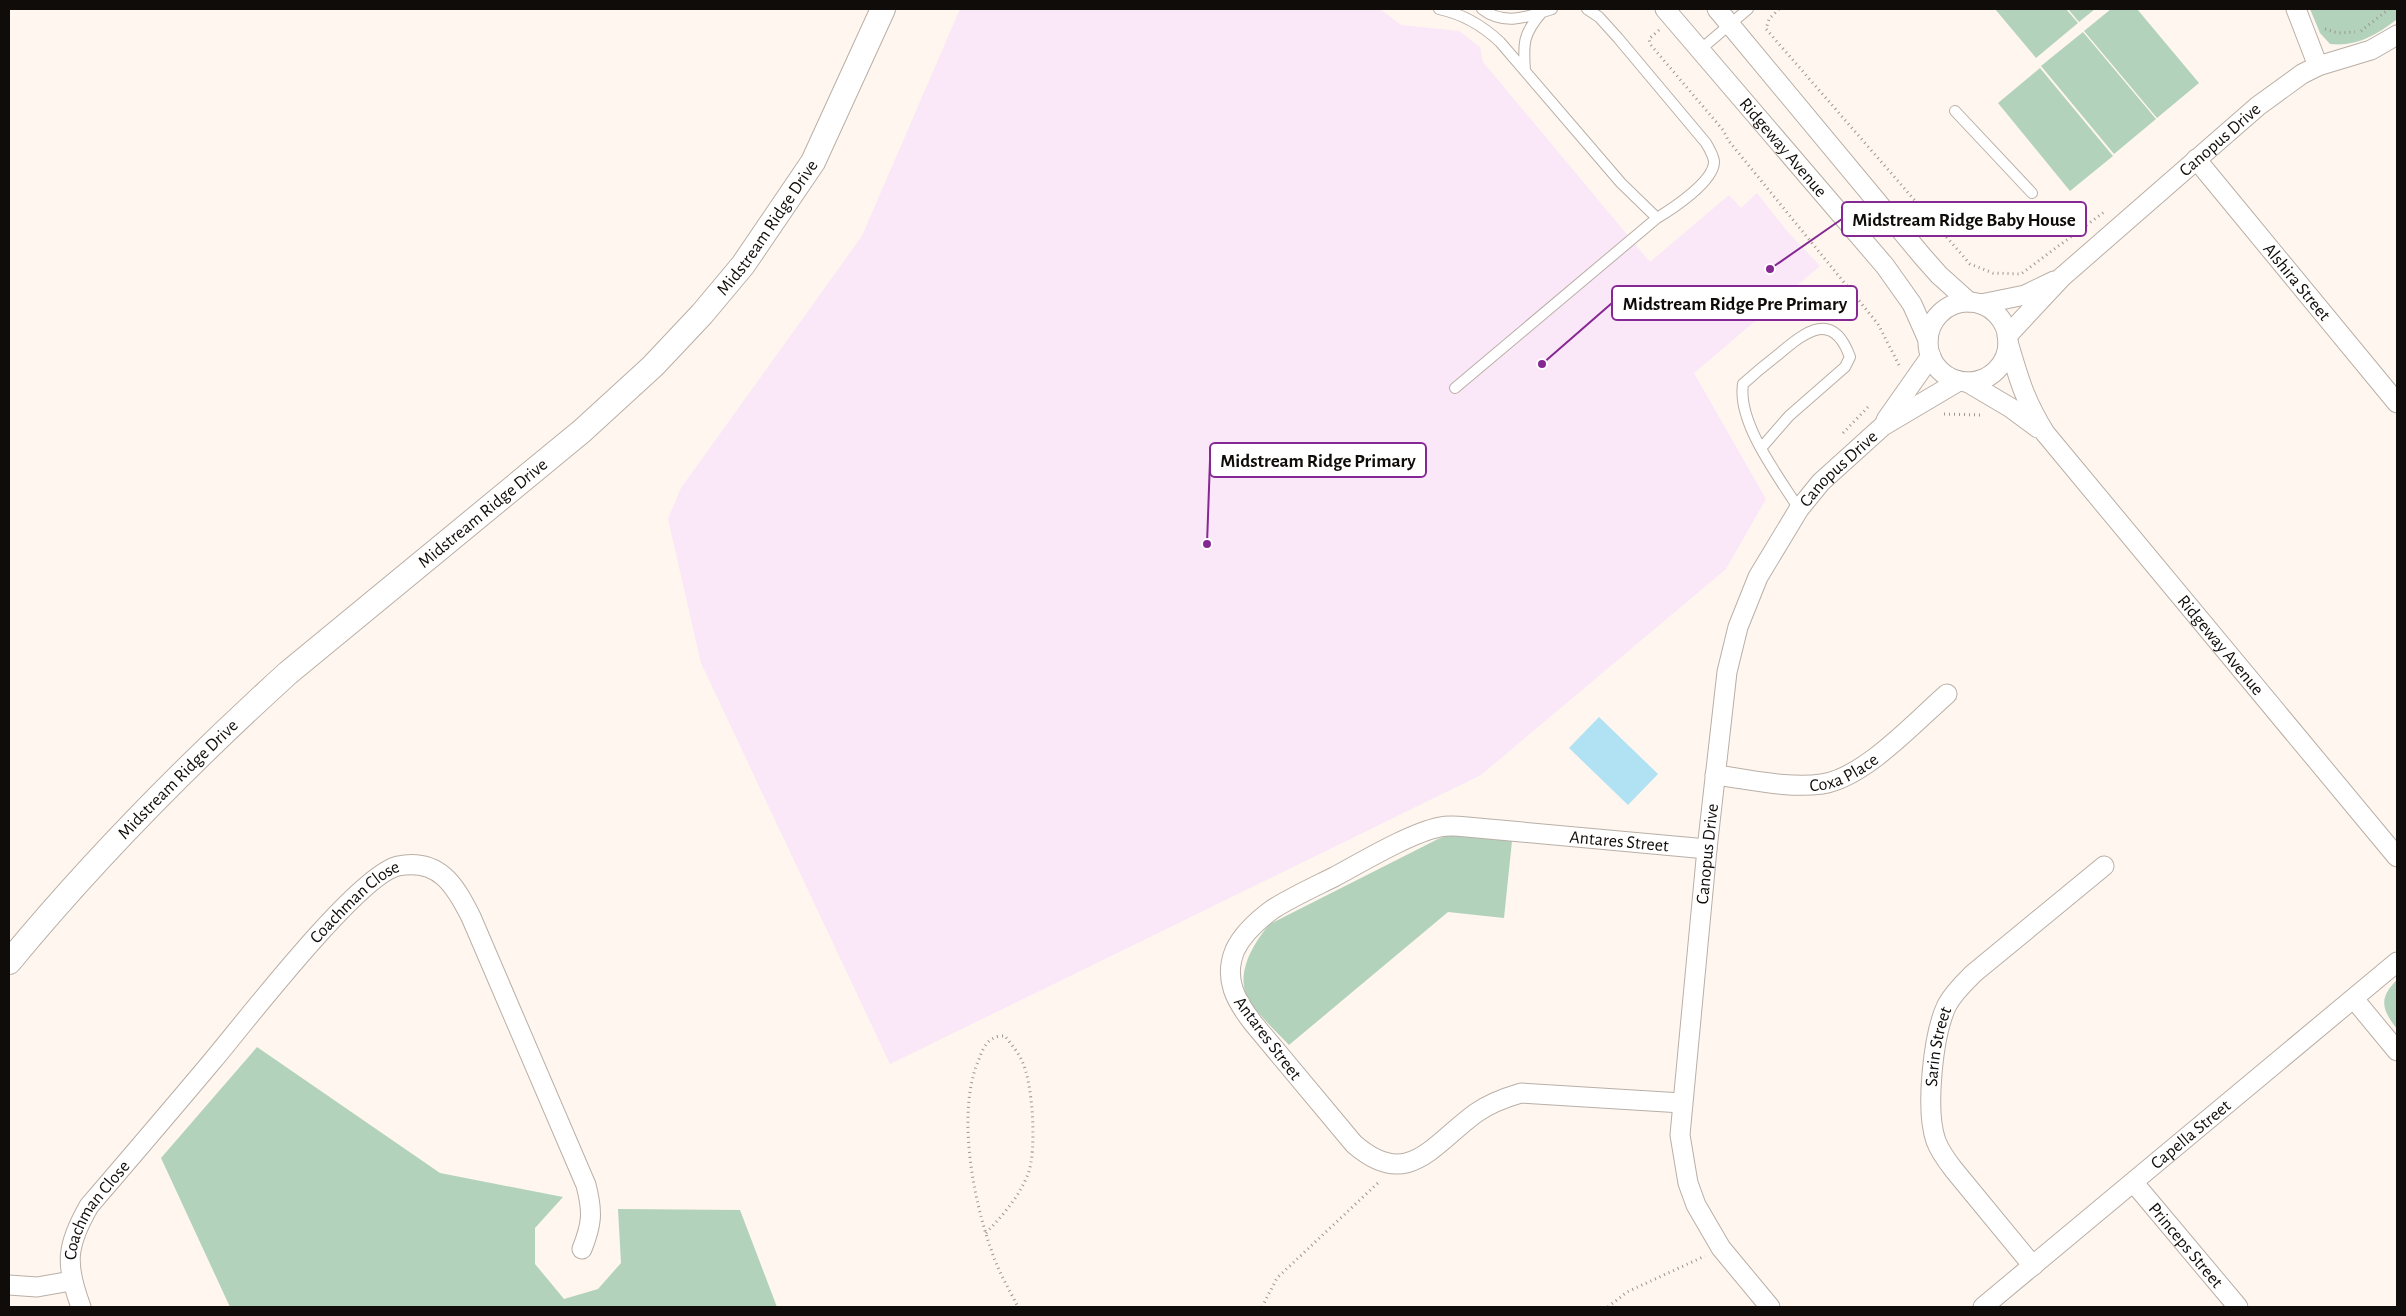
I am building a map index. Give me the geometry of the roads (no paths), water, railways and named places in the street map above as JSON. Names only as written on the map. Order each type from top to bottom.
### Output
[{"type":"street","name":"Midstream Ridge Drive","points":[[9,962],[127,829],[245,712],[288,673],[582,431],[653,366],[702,314],[743,265],[813,162],[883,9]]},
{"type":"street","points":[[1717,9],[1939,275],[1975,303],[1992,310],[2001,319],[2008,339],[2006,355],[2000,366],[1991,375],[1980,380],[1963,381],[1947,376],[1937,367],[1929,348],[1930,328],[1937,317],[1946,309],[1957,303],[1975,303]]},
{"type":"street","points":[[2296,9],[2318,66]]},
{"type":"street","name":"Ridgeway Avenue","points":[[1669,13],[1884,266],[1912,304],[1929,348]]},
{"type":"street","name":"Canopus Drive","points":[[2008,339],[2062,277],[2258,106],[2302,74],[2318,66],[2370,50],[2397,35]]},
{"type":"street","name":"Alshira Street","points":[[2196,159],[2397,403]]},
{"type":"street","name":"Canopus Drive","points":[[1975,303],[2024,295],[2062,277]]},
{"type":"street","name":"Ridgeway Avenue","points":[[2008,339],[2020,386],[2028,406],[2045,433],[2397,857]]},
{"type":"street","name":"Canopus Drive","points":[[1882,426],[1929,348]]},
{"type":"street","name":"Ridgeway Avenue","points":[[1963,381],[2011,408],[2045,433]]},
{"type":"street","name":"Canopus Drive","points":[[1770,1307],[1721,1248],[1696,1205],[1688,1183],[1680,1135],[1707,849],[1727,672],[1738,627],[1758,577],[1799,509],[1821,482],[1882,426],[1963,381]]},
{"type":"street","name":"Coxa Place","points":[[1715,775],[1800,785],[1822,784],[1838,780],[1866,764],[1947,694]]},
{"type":"street","name":"Antares Street","points":[[1682,1103],[1521,1093],[1498,1099],[1476,1113],[1415,1160],[1397,1165],[1384,1164],[1368,1157],[1354,1144],[1238,1004],[1230,985],[1230,968],[1235,951],[1244,935],[1274,908],[1424,832],[1441,826],[1707,849]]},
{"type":"street","name":"Coachman Close","points":[[81,1307],[71,1280],[69,1262],[72,1242],[89,1206],[324,930],[367,886],[383,873],[396,866],[415,864],[428,866],[443,874],[453,885],[471,917],[586,1185],[592,1214],[590,1228],[582,1249]]},
{"type":"street","name":"Sarin Street","points":[[2033,1266],[1943,1156],[1936,1140],[1932,1123],[1931,1102],[1933,1071],[1941,1022],[1956,991],[1974,973],[2104,866]]},
{"type":"street","name":"Capella Street","points":[[1983,1307],[2397,962]]},
{"type":"street","points":[[2354,999],[2397,1051]]},
{"type":"street","name":"Princeps Street","points":[[2134,1183],[2238,1307]]},
{"type":"street","points":[[9,1284],[37,1287],[71,1280]]},
{"type":"lane","points":[[1439,9],[1462,15],[1490,32],[1621,183],[1657,218]]},
{"type":"lane","points":[[1482,9],[1500,19],[1510,20],[1552,9]]},
{"type":"lane","points":[[1456,388],[1657,218],[1688,196],[1712,171],[1714,161],[1706,143],[1618,38],[1599,17],[1586,9]]},
{"type":"lane","points":[[1701,49],[1748,9]]},
{"type":"lane","points":[[1525,71],[1523,49],[1526,36],[1542,12]]},
{"type":"lane","points":[[1954,111],[2032,193]]},
{"type":"lane","points":[[1762,447],[1789,416],[1846,367],[1850,357],[1839,335],[1828,330],[1816,330],[1803,334],[1743,384],[1741,395],[1743,407],[1762,447],[1799,509]]},
{"type":"water","points":[[1599,717],[1658,774],[1628,805],[1569,748]]},
{"type":"place","name":"Midstream Ridge Baby House","points":[[1770,269]]},
{"type":"place","name":"Midstream Ridge Pre Primary","points":[[1542,364]]},
{"type":"place","name":"Midstream Ridge Primary","points":[[1207,544]]}]
